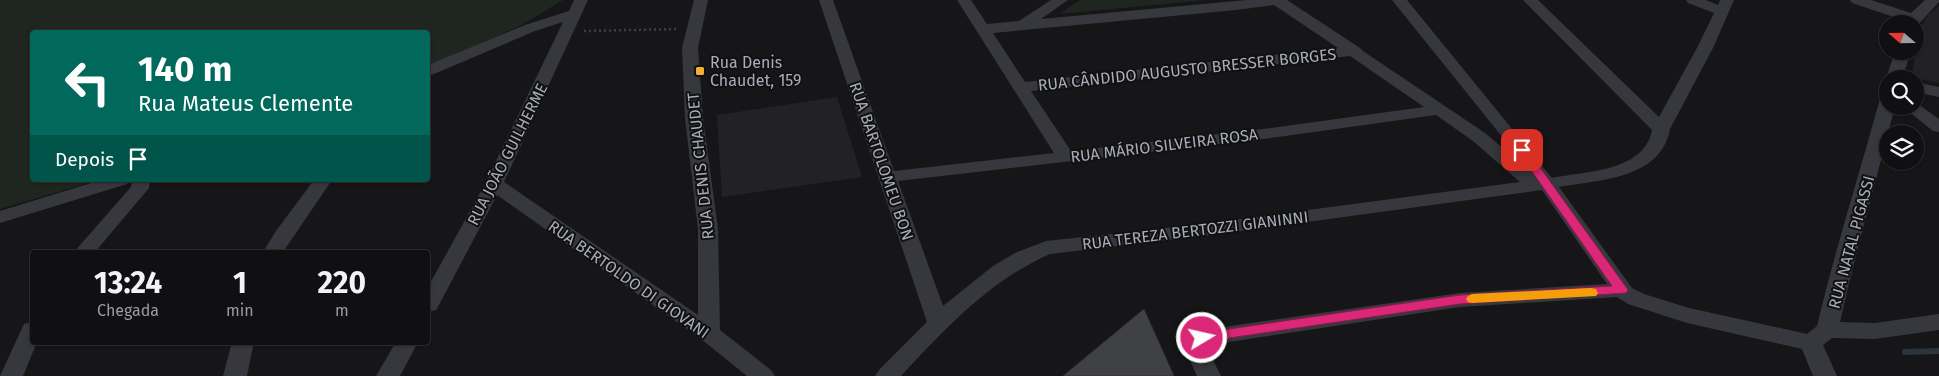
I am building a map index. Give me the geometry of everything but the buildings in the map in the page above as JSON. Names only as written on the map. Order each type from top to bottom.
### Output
[{"type":"street","name":"RUA JOÃO GUILHERME","points":[[430,301],[494,184],[549,71],[580,0]]},
{"type":"street","name":"RUA DENIS CHAUDET","points":[[701,0],[690,48],[694,118],[708,229],[709,333]]},
{"type":"street","name":"RUA BARTOLOMEU BON","points":[[826,0],[938,323]]},
{"type":"street","points":[[964,0],[1066,157]]},
{"type":"street","points":[[1022,25],[1061,0]]},
{"type":"street","points":[[982,28],[1180,12],[1277,0],[1479,137],[1542,185],[1633,166],[1645,158],[1652,150],[1659,140],[1661,129],[1706,46],[1724,5],[1693,0]]},
{"type":"street","points":[[1399,0],[1490,109],[1542,185],[1622,290],[1636,300],[1687,315],[1819,337],[1939,322]]},
{"type":"street","points":[[1530,0],[1661,129]]},
{"type":"street","points":[[1857,0],[1895,15]]},
{"type":"street","points":[[1919,15],[1933,0]]},
{"type":"street","points":[[430,70],[530,28],[572,15]]},
{"type":"street","name":"RUA CÂNDIDO AUGUSTO BRESSER BORGES","points":[[1020,87],[1354,51]]},
{"type":"street","points":[[1924,89],[1939,92]]},
{"type":"street","points":[[1443,113],[1469,121],[1481,120],[1488,117],[1490,109]]},
{"type":"street","name":"RUA MÁRIO SILVEIRA ROSA","points":[[888,178],[1443,113]]},
{"type":"street","name":"RUA NATAL PIGASSI","points":[[1819,337],[1870,170],[1884,115]]},
{"type":"street","points":[[1922,115],[1939,127]]},
{"type":"street","points":[[0,217],[114,182]]},
{"type":"street","points":[[86,250],[140,188],[141,182]]},
{"type":"street","points":[[274,250],[322,182]]},
{"type":"street","name":"RUA BERTOLDO DI GIOVANI","points":[[494,184],[709,333],[763,376]]},
{"type":"street","name":"RUA TEREZA BERTOZZI GIANINNI","points":[[887,376],[963,300],[1009,265],[1046,248],[1212,229],[1542,185]]},
{"type":"street","points":[[1209,376],[1195,347],[1202,338],[1460,300],[1622,290]]},
{"type":"street","points":[[11,376],[30,334]]},
{"type":"street","points":[[1819,337],[1825,376]]},
{"type":"street","points":[[235,376],[242,345]]},
{"type":"street","points":[[388,376],[405,345]]},
{"type":"path","points":[[566,32],[694,28]]},
{"type":"shaded area","points":[[0,0],[563,0],[520,26],[430,67],[430,30],[30,30],[30,182],[91,182],[0,209]]},
{"type":"shaded area","points":[[1080,0],[1207,0],[1059,14]]},
{"type":"shaded area","points":[[1939,6],[1939,83],[1924,80],[1924,70],[1913,70],[1914,60],[1924,60],[1924,21],[1928,15]]},
{"type":"shaded area","points":[[837,97],[862,177],[722,197],[717,115]]},
{"type":"waterway","points":[[1905,352],[1939,351]]},
{"type":"slow traffic","points":[[1472,299],[1519,295],[1591,293]]},
{"type":"place","name":"Rua Denis Chaudet, 159","points":[[700,71]]},
{"type":"route","points":[[1202,338],[1460,300],[1622,290],[1522,150]]}]
